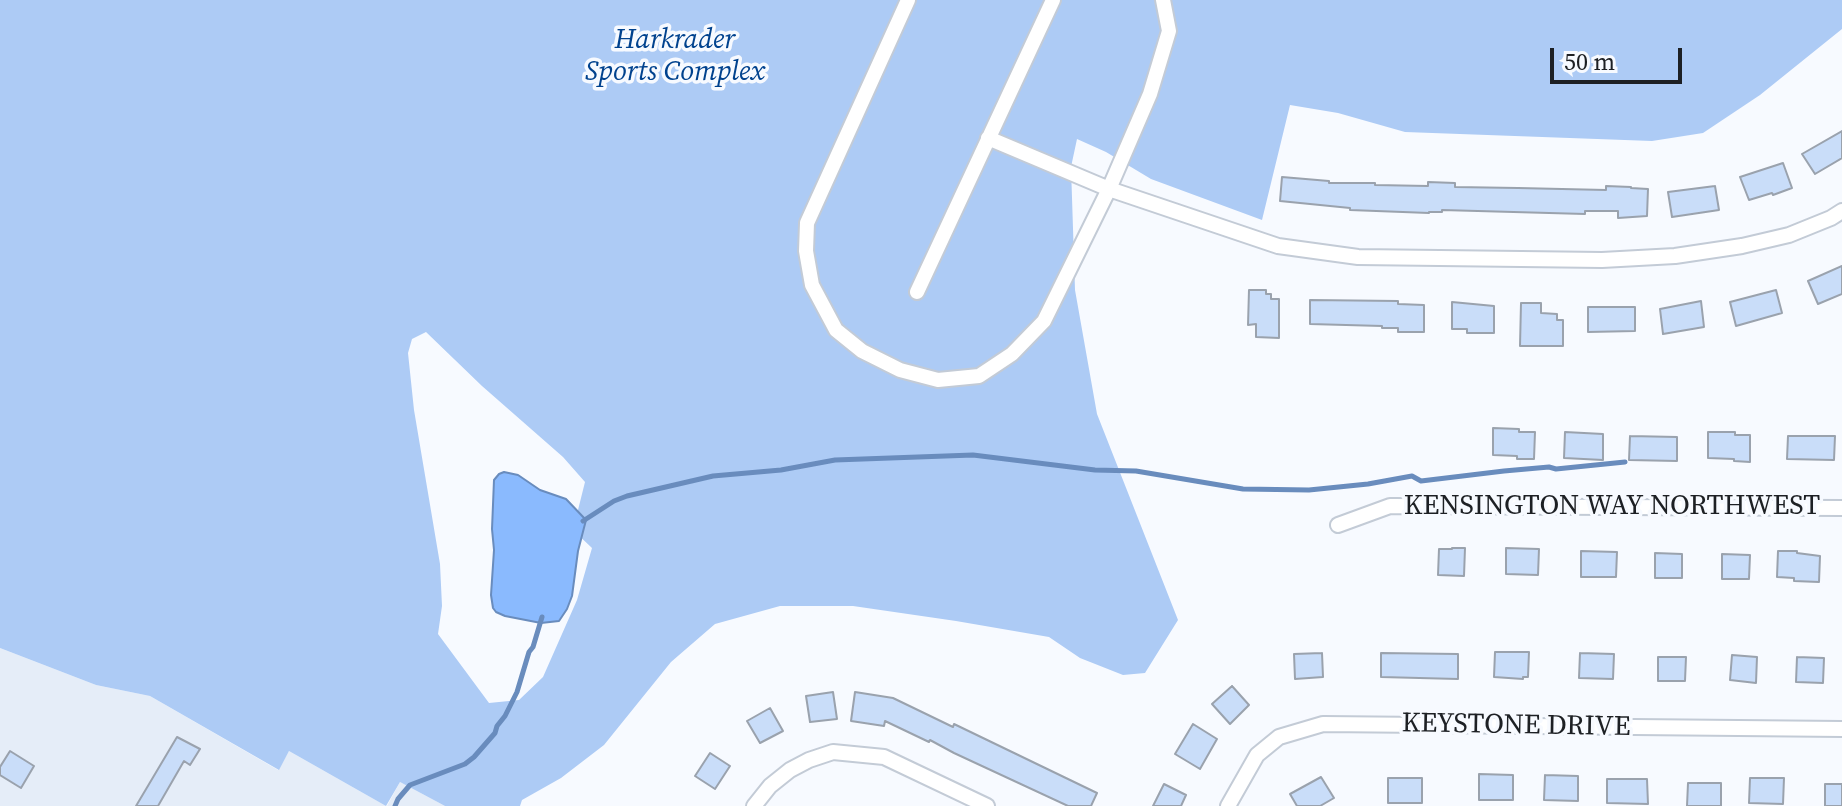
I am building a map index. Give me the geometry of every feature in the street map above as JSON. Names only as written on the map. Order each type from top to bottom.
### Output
[{"type":"street","points":[[908,0],[807,223],[806,251],[812,285],[836,330],[862,351],[900,370],[938,380],[979,376],[1012,354],[1044,321],[1109,189],[1150,94],[1169,31],[1163,0]]},
{"type":"street","points":[[917,292],[1053,0]]},
{"type":"street","points":[[988,138],[1109,189],[1278,246],[1358,257],[1602,260],[1675,256],[1789,235],[1842,211]]},
{"type":"street","name":"KENSINGTON WAY NORTHWEST","points":[[1338,525],[1390,506],[1842,508]]},
{"type":"street","name":"KEYSTONE DRIVE","points":[[1228,806],[1257,755],[1279,737],[1323,724],[1842,729]]},
{"type":"street","points":[[754,806],[770,786],[790,770],[833,752],[884,757],[987,806]]},
{"type":"shaded area","points":[[504,472],[518,475],[540,490],[566,499],[586,520],[572,596],[559,621],[541,623],[505,616],[493,608],[494,480]]},
{"type":"shaded area","points":[[0,648],[96,685],[150,696],[278,770],[289,751],[386,806],[0,806]]},
{"type":"shaded area","points":[[400,782],[445,806],[387,806]]},
{"type":"green space","name":"Harkrader Sports Complex","points":[[0,0],[1842,0],[1842,29],[1760,95],[1703,133],[1652,141],[1405,132],[1338,113],[1290,105],[1262,220],[1151,179],[1077,139],[1071,167],[1075,290],[1097,414],[1178,620],[1145,673],[1123,675],[1080,658],[1049,637],[853,606],[780,606],[715,624],[671,662],[604,745],[561,778],[522,800],[520,806],[445,806],[400,782],[386,806],[289,751],[279,770],[150,696],[96,685],[0,648]],"holes":[[[426,332],[563,457],[585,482],[573,530],[592,548],[577,600],[543,677],[519,700],[489,703],[438,634],[442,606],[440,564],[414,410],[408,353],[412,339]]]},
{"type":"building","points":[[1842,131],[1842,158],[1815,174],[1802,154]]},
{"type":"building","points":[[1783,163],[1792,188],[1749,200],[1740,177]]},
{"type":"building","points":[[1282,177],[1375,185],[1428,186],[1428,182],[1455,183],[1455,187],[1606,190],[1606,186],[1631,187],[1648,189],[1647,216],[1618,218],[1618,211],[1585,211],[1585,214],[1350,210],[1280,201]]},
{"type":"building","points":[[1715,186],[1719,210],[1672,217],[1668,192]]},
{"type":"building","points":[[1842,266],[1842,294],[1818,304],[1808,281]]},
{"type":"building","points":[[1249,290],[1266,290],[1266,294],[1271,294],[1271,299],[1279,299],[1279,338],[1256,337],[1256,324],[1248,325]]},
{"type":"building","points":[[1776,290],[1782,313],[1736,326],[1730,302]]},
{"type":"building","points":[[1310,300],[1398,301],[1398,304],[1424,305],[1424,332],[1398,332],[1398,328],[1382,326],[1310,324]]},
{"type":"building","points":[[1701,301],[1704,327],[1663,334],[1660,309]]},
{"type":"building","points":[[1452,302],[1494,306],[1494,333],[1467,333],[1467,329],[1452,329]]},
{"type":"building","points":[[1521,303],[1541,303],[1541,313],[1557,314],[1557,320],[1563,320],[1563,346],[1520,346]]},
{"type":"building","points":[[1588,307],[1635,307],[1635,331],[1588,332]]},
{"type":"building","points":[[1493,428],[1535,432],[1534,459],[1493,455]]},
{"type":"building","points":[[1565,432],[1603,434],[1603,460],[1564,458]]},
{"type":"building","points":[[1708,432],[1750,435],[1750,462],[1708,458]]},
{"type":"building","points":[[1630,436],[1677,437],[1677,461],[1629,460]]},
{"type":"building","points":[[1788,436],[1835,436],[1834,460],[1787,459]]},
{"type":"building","points":[[1465,548],[1464,576],[1438,575],[1439,549]]},
{"type":"building","points":[[1506,548],[1539,549],[1538,575],[1506,574]]},
{"type":"building","points":[[1581,551],[1617,552],[1616,577],[1581,577]]},
{"type":"building","points":[[1778,551],[1820,556],[1819,582],[1777,577]]},
{"type":"building","points":[[1655,553],[1682,554],[1682,578],[1655,578]]},
{"type":"building","points":[[1722,554],[1750,555],[1749,579],[1722,579]]},
{"type":"building","points":[[1495,652],[1529,652],[1528,677],[1494,677]]},
{"type":"building","points":[[1322,653],[1323,677],[1295,679],[1294,654]]},
{"type":"building","points":[[1381,653],[1458,654],[1458,679],[1381,677]]},
{"type":"building","points":[[1580,653],[1614,654],[1613,679],[1579,678]]},
{"type":"building","points":[[1732,655],[1757,657],[1756,683],[1730,680]]},
{"type":"building","points":[[1658,657],[1686,657],[1685,681],[1658,681]]},
{"type":"building","points":[[1797,657],[1824,658],[1823,683],[1796,682]]},
{"type":"building","points":[[1232,686],[1249,705],[1230,724],[1212,704]]},
{"type":"building","points":[[833,692],[837,719],[810,722],[806,696]]},
{"type":"building","points":[[855,692],[893,698],[1097,793],[1091,806],[1068,806],[885,721],[884,726],[851,721]]},
{"type":"building","points":[[770,708],[783,731],[760,743],[747,721]]},
{"type":"building","points":[[1193,724],[1217,739],[1200,769],[1175,754]]},
{"type":"building","points":[[177,737],[200,749],[190,765],[184,761],[158,806],[136,806]]},
{"type":"building","points":[[10,751],[34,766],[21,788],[0,775],[0,767]]},
{"type":"building","points":[[710,753],[730,766],[715,789],[695,776]]},
{"type":"building","points":[[1479,774],[1513,775],[1513,800],[1479,800]]},
{"type":"building","points":[[1545,775],[1578,776],[1578,801],[1544,800]]},
{"type":"building","points":[[1321,777],[1334,798],[1320,806],[1297,806],[1290,794]]},
{"type":"building","points":[[1388,778],[1422,778],[1422,803],[1388,803]]},
{"type":"building","points":[[1750,778],[1784,778],[1783,804],[1749,803]]},
{"type":"building","points":[[1607,779],[1647,779],[1648,804],[1607,803]]},
{"type":"building","points":[[1688,783],[1721,783],[1721,806],[1687,806]]},
{"type":"building","points":[[1164,784],[1186,795],[1181,806],[1153,806]]},
{"type":"building","points":[[1825,784],[1842,784],[1842,806],[1825,806]]},
{"type":"waterway","points":[[583,521],[627,496],[713,476],[781,470],[835,460],[973,455],[1095,470],[1136,471],[1243,489],[1309,490],[1412,476],[1421,481],[1625,462]]},
{"type":"waterway","points":[[395,806],[410,785],[465,764],[495,733],[517,692],[542,617]]}]
